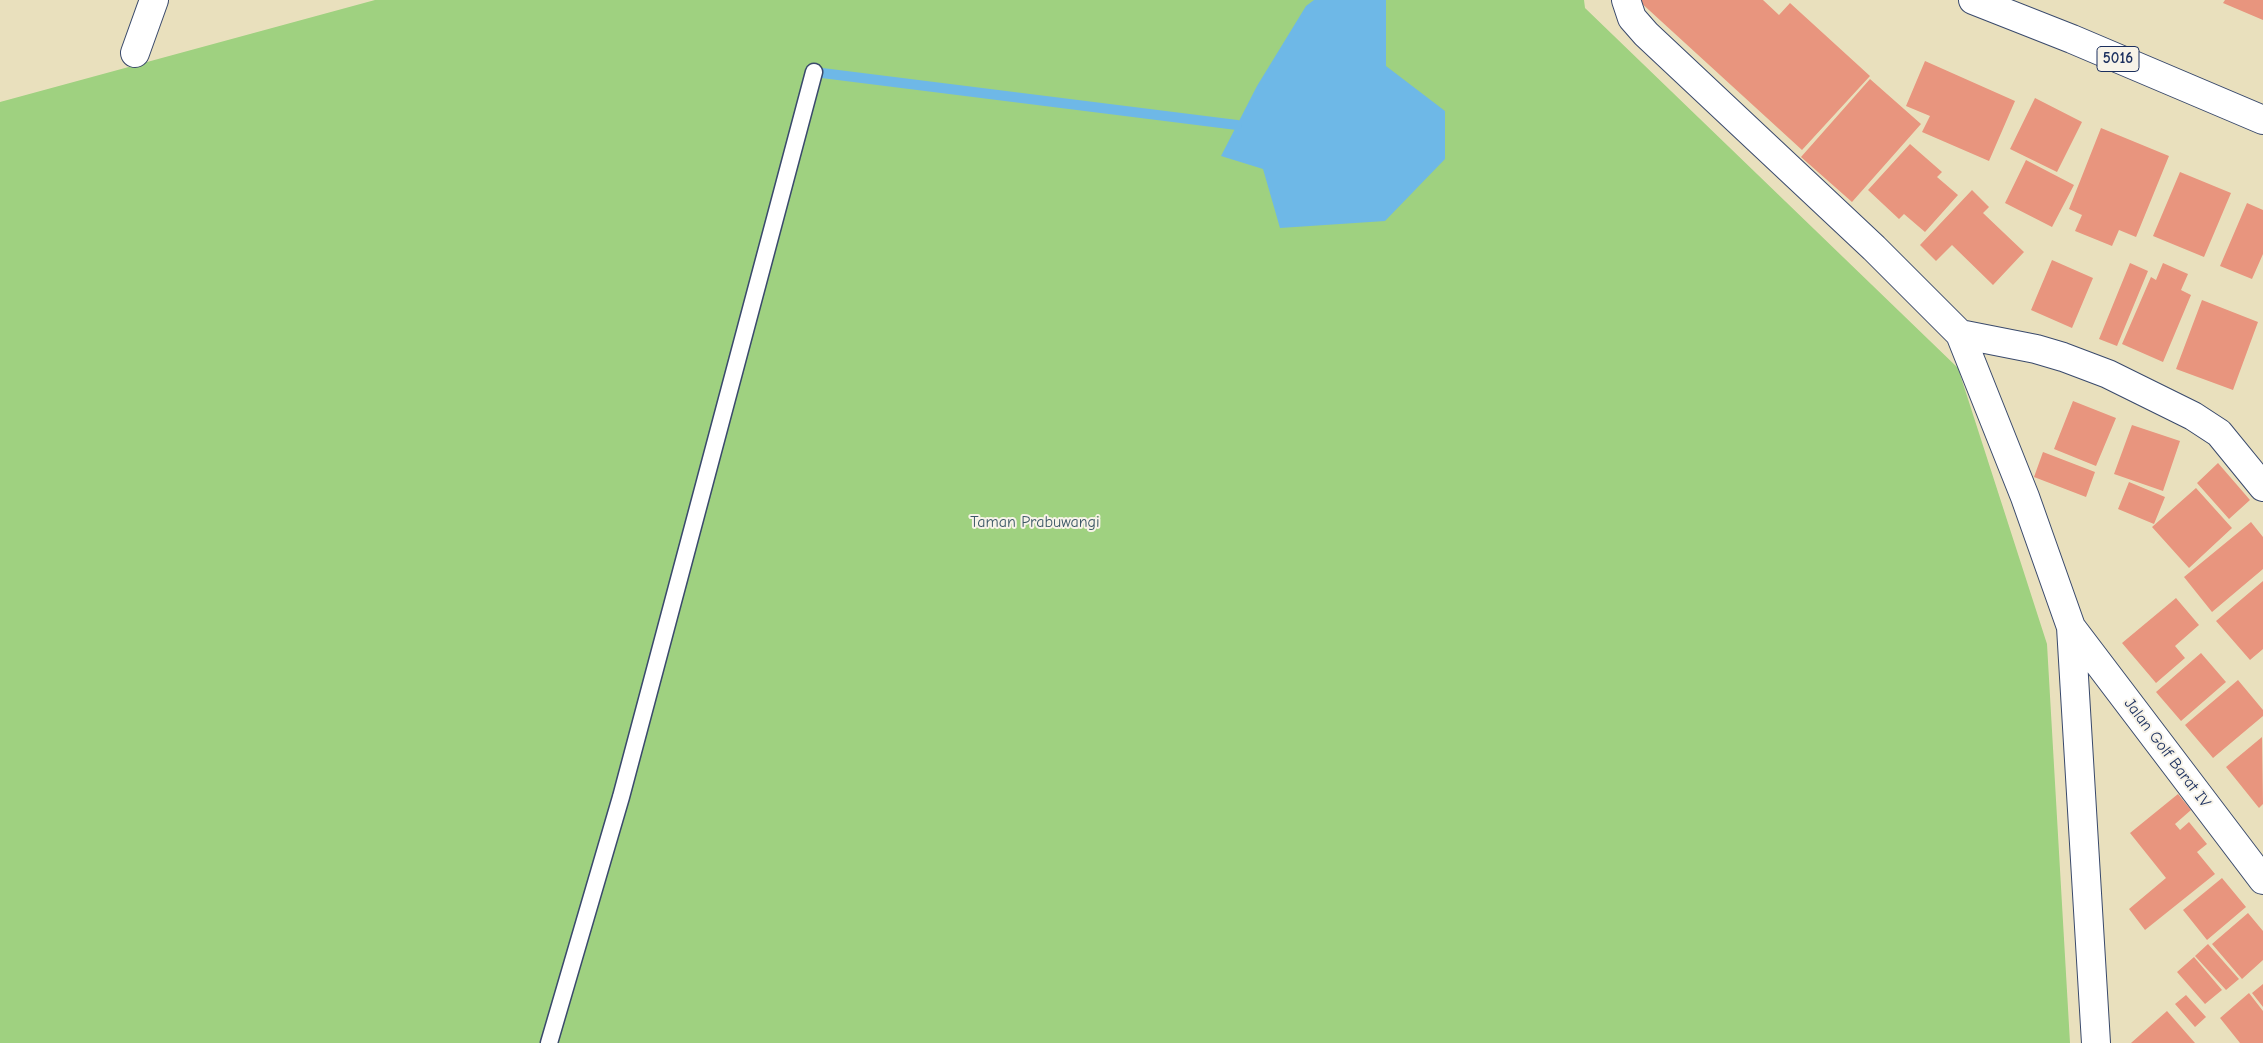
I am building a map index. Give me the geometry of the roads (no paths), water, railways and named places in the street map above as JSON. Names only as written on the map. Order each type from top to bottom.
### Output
[{"type":"street","points":[[135,53],[154,0]]},
{"type":"street","points":[[1626,0],[1632,18],[1646,34],[1874,248],[1960,334],[2025,497],[2070,627],[2096,1043]]},
{"type":"street","name":"5016","points":[[1973,0],[2072,39],[2263,120]]},
{"type":"street","points":[[1960,334],[2036,348],[2063,357],[2108,374],[2185,412],[2219,434],[2263,487]]},
{"type":"street","name":"Jalan Golf Barat IV","points":[[2070,627],[2263,880]]},
{"type":"lane","points":[[550,1043],[620,797],[814,72]]},
{"type":"water","points":[[1314,0],[1386,0],[1386,66],[1445,111],[1445,159],[1385,221],[1280,228],[1263,169],[1221,156],[1257,86],[1306,6]]},
{"type":"waterway","points":[[814,72],[1237,125]]},
{"type":"park label","name":"Taman Prabuwangi","points":[[1035,522]]}]
